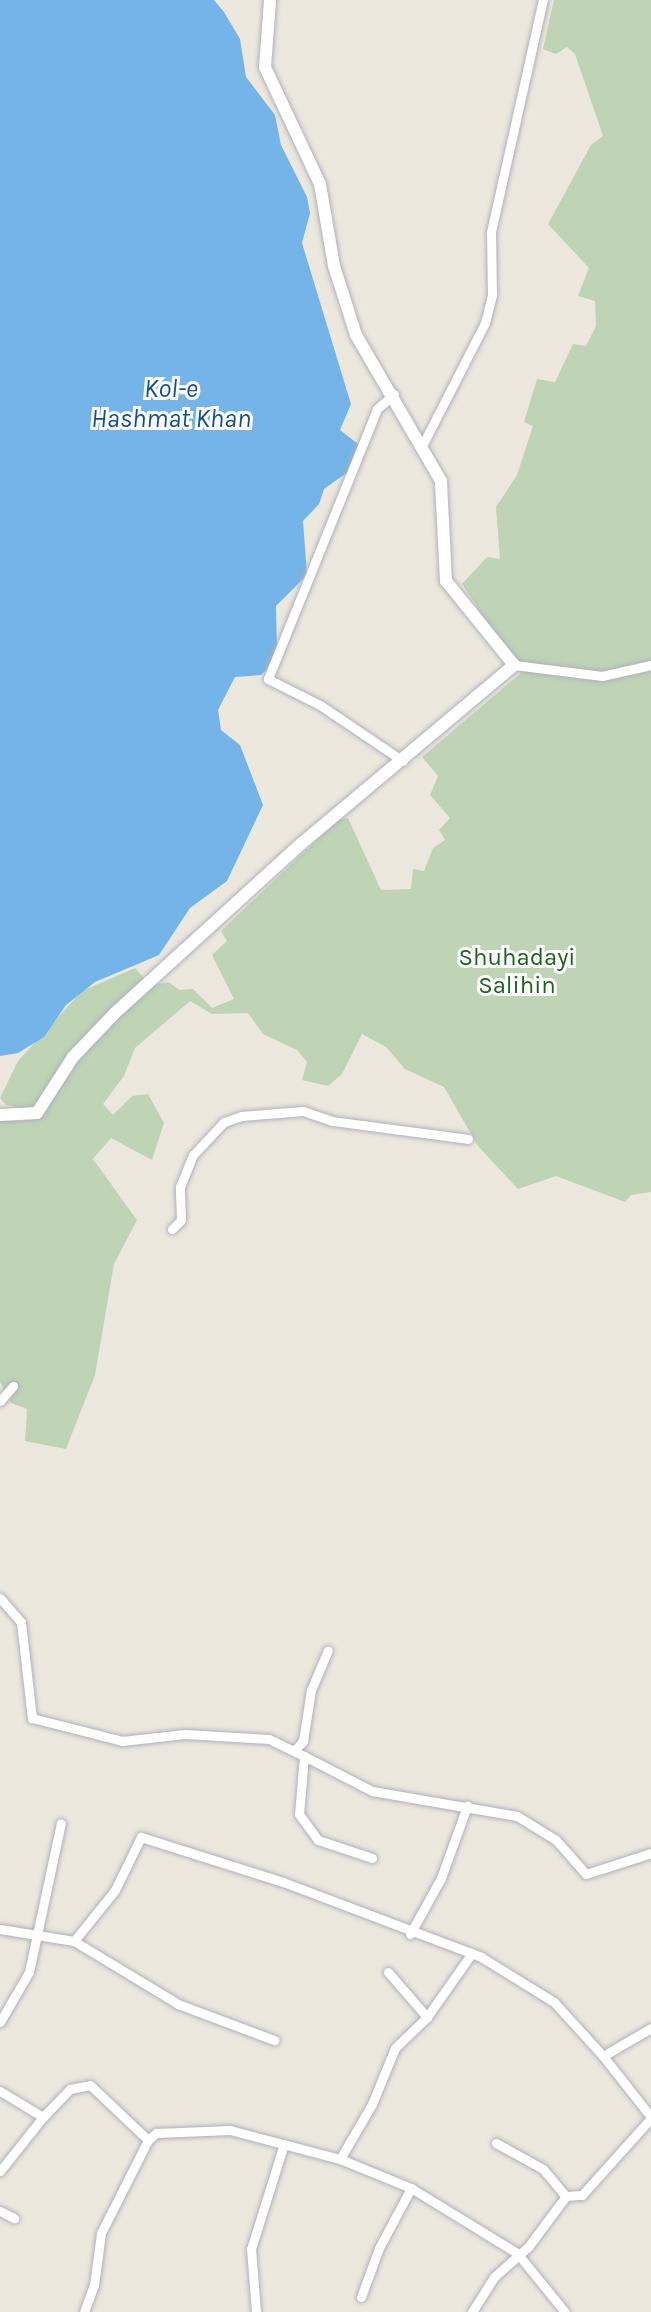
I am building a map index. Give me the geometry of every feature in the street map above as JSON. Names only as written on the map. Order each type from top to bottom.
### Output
[{"type":"street","points":[[270,0],[265,67],[320,184],[334,266],[356,335],[394,394],[441,481],[446,581],[514,665],[602,676],[651,665]]},
{"type":"street","points":[[422,446],[485,323],[492,295],[491,232],[543,0]]},
{"type":"street","points":[[394,394],[377,409],[268,679],[320,705],[403,761]]},
{"type":"street","points":[[0,1115],[37,1113],[73,1057],[115,1013],[302,843],[514,665]]},
{"type":"street","points":[[172,1229],[181,1220],[180,1187],[193,1155],[224,1122],[241,1116],[303,1111],[332,1121],[468,1139]]},
{"type":"street","points":[[0,1401],[13,1386]]},
{"type":"street","points":[[0,1598],[21,1622],[32,1718],[122,1741],[239,1735],[269,1739],[372,1791],[517,1816],[556,1840],[586,1874],[651,1853]]},
{"type":"street","points":[[295,1750],[303,1741],[311,1690],[328,1650]]},
{"type":"street","points":[[304,1756],[299,1814],[307,1827],[318,1840],[372,1858]]},
{"type":"street","points":[[410,1934],[441,1878],[467,1806]]},
{"type":"street","points":[[0,2022],[29,1972],[61,1823]]},
{"type":"street","points":[[74,1941],[115,1890],[141,1837],[283,1882],[410,1934],[472,1953],[554,2002],[603,2056],[651,2118],[582,2195],[566,2196],[494,2277],[472,2312]]},
{"type":"street","points":[[0,1929],[38,1938],[74,1941],[133,1982],[178,2004],[274,2040]]},
{"type":"street","points":[[340,2159],[372,2104],[395,2048],[427,2017],[472,1953]]},
{"type":"street","points":[[388,1972],[427,2017]]},
{"type":"street","points":[[603,2056],[651,2028]]},
{"type":"street","points":[[0,2171],[43,2117],[81,2083],[115,2104],[148,2140]]},
{"type":"street","points":[[0,2091],[43,2117]]},
{"type":"street","points":[[84,2312],[94,2285],[101,2233],[148,2140],[156,2133],[230,2130],[340,2159],[411,2188],[517,2253],[565,2312]]},
{"type":"street","points":[[496,2143],[543,2169],[566,2196]]},
{"type":"street","points":[[256,2312],[251,2249],[284,2144]]},
{"type":"street","points":[[361,2297],[379,2248],[411,2188]]},
{"type":"street","points":[[0,2211],[14,2218]]},
{"type":"green space","name":"Shuhadayi Salihin","points":[[554,0],[651,0],[651,1192],[631,1195],[625,1202],[556,1176],[518,1189],[478,1146],[444,1087],[405,1069],[386,1047],[362,1034],[342,1074],[328,1086],[302,1080],[307,1062],[297,1050],[263,1034],[248,1013],[212,1014],[190,1001],[135,1048],[124,1076],[103,1104],[113,1115],[132,1096],[148,1094],[164,1123],[152,1160],[111,1138],[93,1159],[137,1220],[114,1264],[95,1375],[66,1449],[25,1441],[27,1409],[11,1403],[0,1382],[0,1121],[23,1121],[25,1109],[6,1105],[0,1098],[18,1061],[82,991],[135,968],[151,986],[168,982],[180,990],[193,989],[212,1008],[234,999],[212,955],[227,941],[221,931],[338,820],[348,818],[381,890],[411,889],[413,869],[424,871],[433,848],[445,840],[439,830],[450,818],[430,795],[438,776],[422,757],[521,673],[462,584],[487,557],[500,559],[496,507],[517,475],[533,426],[524,422],[537,379],[555,382],[573,344],[586,346],[596,326],[595,301],[578,296],[589,268],[548,224],[591,145],[603,136],[575,54],[567,47],[556,54],[543,49]]},
{"type":"water","name":"Kol-e Hashmat Khan","points":[[0,0],[214,0],[224,12],[240,39],[246,77],[275,115],[281,145],[307,197],[310,213],[302,243],[351,404],[340,430],[358,444],[355,467],[324,489],[319,504],[303,521],[307,575],[276,606],[277,648],[267,669],[261,675],[235,677],[218,710],[221,730],[240,745],[263,805],[227,881],[190,908],[159,955],[95,982],[66,1005],[44,1037],[18,1053],[0,1056]]}]
